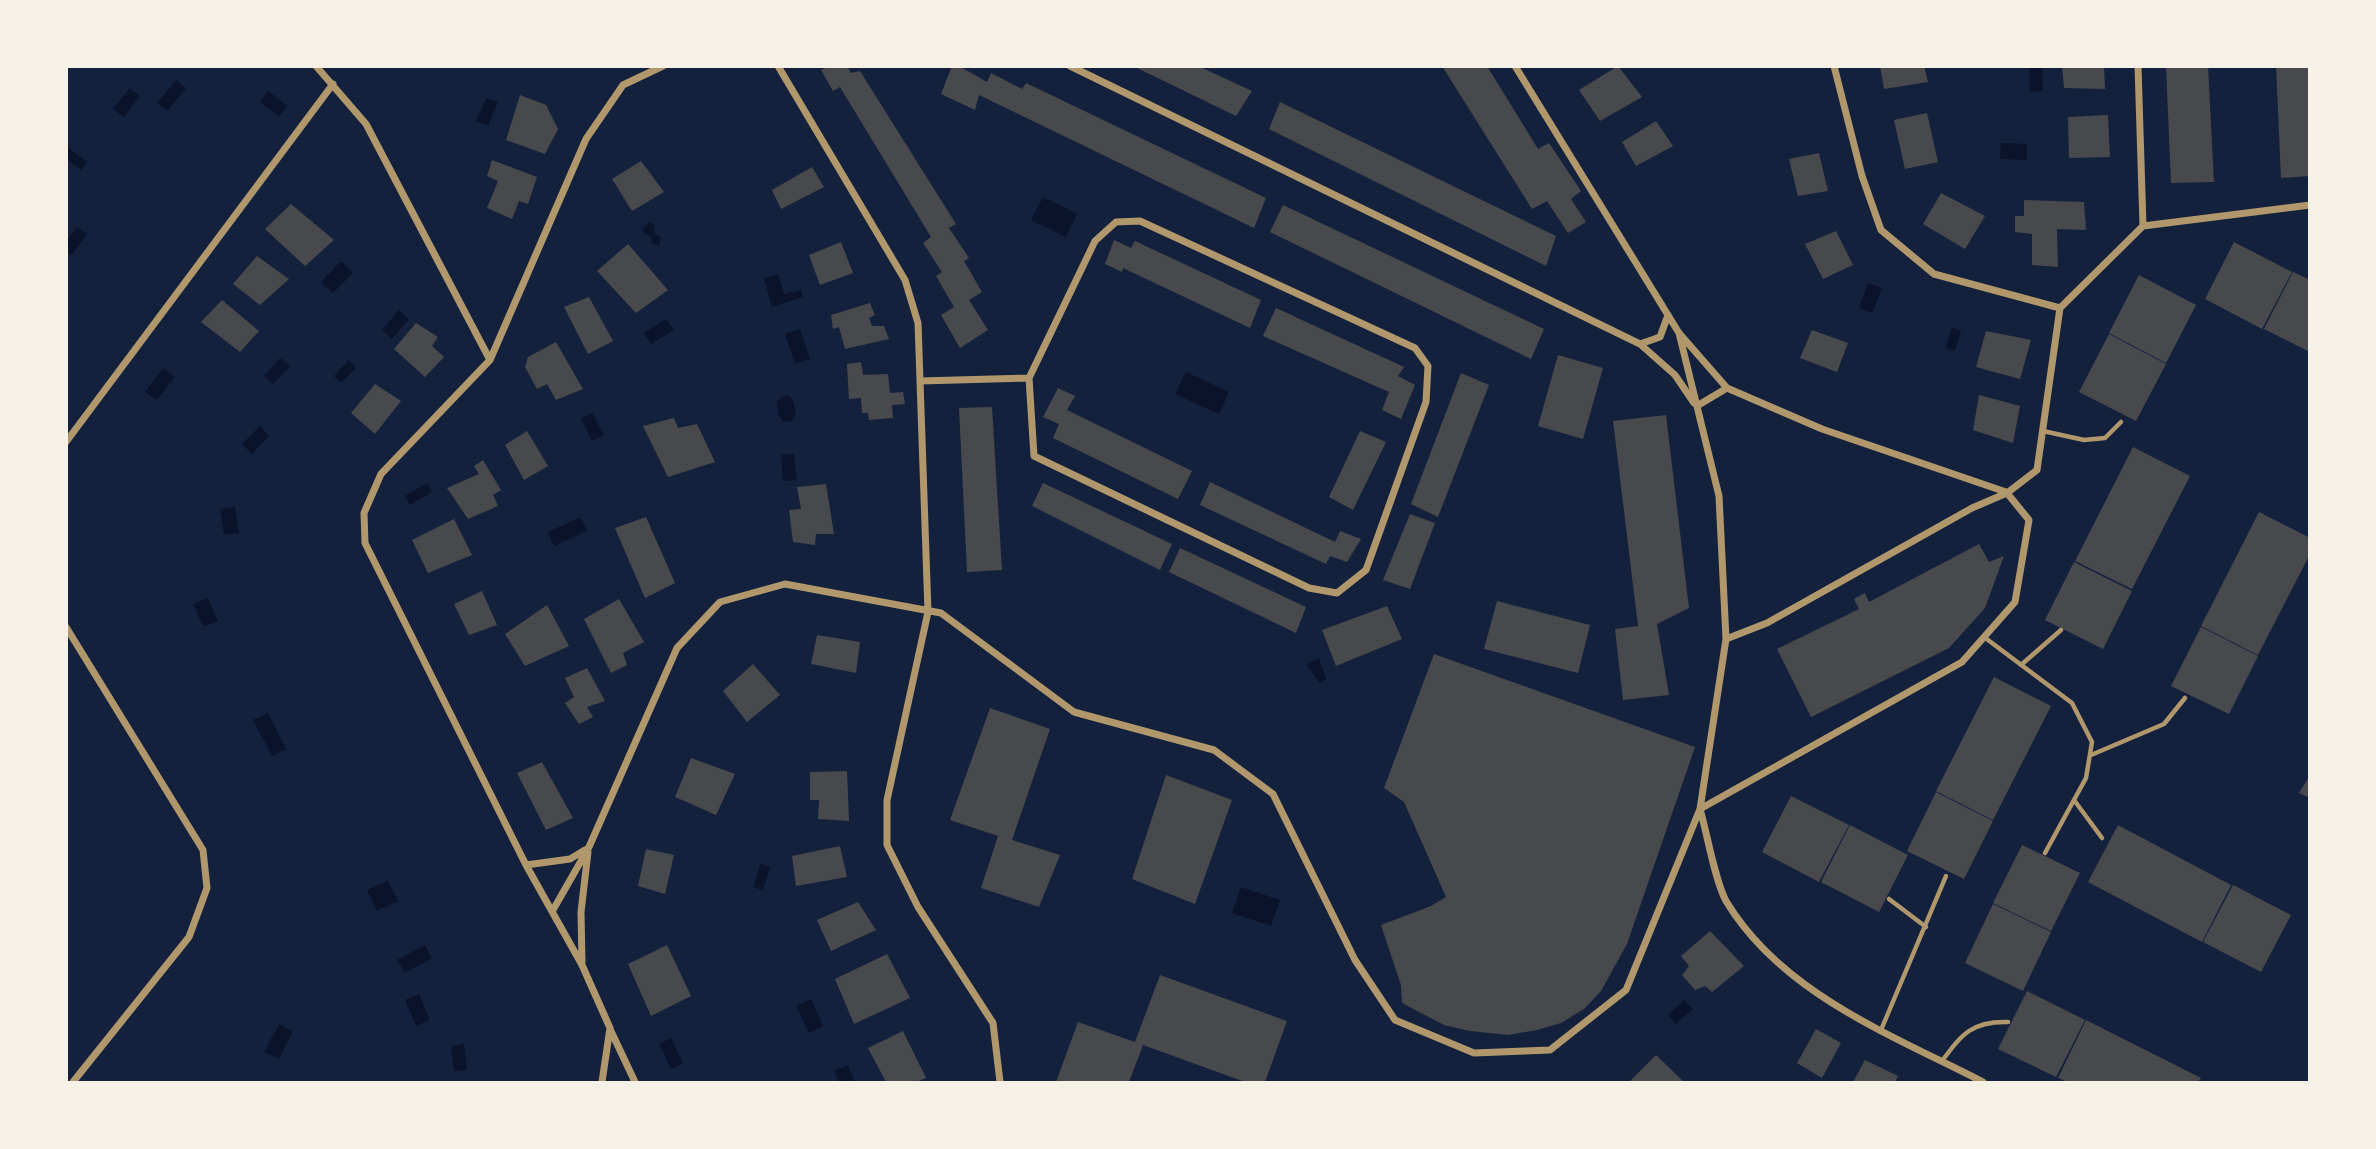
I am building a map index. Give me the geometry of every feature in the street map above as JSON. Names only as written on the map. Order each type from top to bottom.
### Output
[{"type":"street","points":[[316,66],[366,124],[489,360]]},
{"type":"street","points":[[635,1083],[582,965],[526,865],[365,542],[364,513],[381,474],[489,360],[586,139],[623,85],[663,66]]},
{"type":"street","points":[[778,66],[905,280],[918,323],[928,612],[887,800],[887,845],[918,907],[993,1023],[1000,1083]]},
{"type":"street","points":[[1070,66],[1640,344],[1675,375],[1697,406]]},
{"type":"street","points":[[1515,66],[1679,333],[1727,388],[1822,429],[2007,493],[2029,520],[2015,602],[1962,662],[1700,809]]},
{"type":"street","points":[[1834,66],[1861,176],[1881,230],[1934,274],[2060,308]]},
{"type":"street","points":[[2138,66],[2143,226]]},
{"type":"street","points":[[66,442],[333,84]]},
{"type":"street","points":[[1726,639],[1767,623],[1972,508],[2007,493],[2037,470],[2060,308],[2143,226],[2309,205]]},
{"type":"street","points":[[1140,221],[1415,348],[1428,366],[1426,402],[1366,570],[1337,593],[1308,588],[1034,456],[1028,378],[1095,241],[1116,222],[1140,221]]},
{"type":"street","points":[[1640,344],[1660,337],[1668,316]]},
{"type":"street","points":[[553,910],[589,848],[677,648],[720,601],[785,584],[941,613],[1074,712],[1214,750],[1273,794],[1355,960],[1395,1020],[1474,1053],[1550,1050],[1626,990],[1700,809],[1726,639],[1719,496],[1679,333]]},
{"type":"street","points":[[920,381],[1028,378]]},
{"type":"street","points":[[1697,406],[1727,388]]},
{"type":"street","points":[[66,627],[203,850],[207,888],[189,937],[72,1083]]},
{"type":"street","points":[[1700,809],[1725,900],[1770,956],[1834,1006],[1983,1083]]},
{"type":"street","points":[[526,865],[570,859],[589,848]]},
{"type":"street","points":[[582,965],[581,912],[589,848]]},
{"type":"street","points":[[602,1083],[610,1028]]},
{"type":"lane","points":[[2042,431],[2084,440],[2105,438],[2121,422]]},
{"type":"lane","points":[[2021,665],[2061,630]]},
{"type":"lane","points":[[1984,637],[2072,703],[2092,742],[2086,778],[2045,853]]},
{"type":"lane","points":[[2090,755],[2164,724],[2185,698]]},
{"type":"lane","points":[[2074,800],[2102,838]]},
{"type":"lane","points":[[1881,1030],[1946,876]]},
{"type":"lane","points":[[1889,898],[1926,927]]},
{"type":"lane","points":[[1942,1061],[1961,1035],[1986,1022],[2007,1022]]},
{"type":"water","points":[[2029,67],[2042,67],[2043,91],[2030,92]]},
{"type":"water","points":[[176,80],[186,88],[167,111],[157,103]]},
{"type":"water","points":[[130,88],[140,96],[124,117],[113,109]]},
{"type":"water","points":[[268,91],[287,106],[279,116],[260,102]]},
{"type":"water","points":[[486,98],[498,102],[488,126],[476,121]]},
{"type":"water","points":[[2001,143],[2027,144],[2027,160],[2000,159]]},
{"type":"water","points":[[66,146],[87,162],[81,170],[67,159]]},
{"type":"water","points":[[1043,197],[1077,214],[1066,237],[1031,220]]},
{"type":"water","points":[[650,222],[654,224],[655,234],[661,237],[659,245],[652,244],[651,237],[643,233],[643,228]]},
{"type":"water","points":[[77,227],[87,234],[71,256],[67,252],[67,241]]},
{"type":"water","points":[[341,261],[353,273],[333,293],[321,282]]},
{"type":"water","points":[[778,274],[784,294],[801,290],[803,297],[772,307],[764,278]]},
{"type":"water","points":[[1868,283],[1882,288],[1872,313],[1859,308]]},
{"type":"water","points":[[399,310],[409,319],[392,339],[382,330]]},
{"type":"water","points":[[666,319],[674,330],[651,344],[644,333]]},
{"type":"water","points":[[1952,328],[1961,331],[1955,351],[1945,348]]},
{"type":"water","points":[[800,329],[810,359],[795,364],[785,334]]},
{"type":"water","points":[[280,358],[290,366],[273,384],[264,376]]},
{"type":"water","points":[[349,360],[356,368],[341,383],[334,376]]},
{"type":"water","points":[[163,368],[175,377],[157,400],[145,392]]},
{"type":"water","points":[[1186,372],[1229,392],[1219,414],[1175,394]]},
{"type":"water","points":[[787,395],[793,399],[796,413],[791,422],[783,421],[778,414],[777,400]]},
{"type":"water","points":[[592,413],[604,435],[592,441],[581,419]]},
{"type":"water","points":[[260,426],[269,436],[252,454],[242,444]]},
{"type":"water","points":[[794,454],[797,480],[783,481],[781,455]]},
{"type":"water","points":[[427,483],[432,492],[410,505],[405,496]]},
{"type":"water","points":[[235,507],[239,533],[224,535],[220,509]]},
{"type":"water","points":[[581,517],[587,531],[554,546],[548,532]]},
{"type":"water","points":[[208,598],[218,621],[203,627],[193,604]]},
{"type":"water","points":[[1319,658],[1326,679],[1320,683],[1306,665]]},
{"type":"water","points":[[268,713],[286,749],[272,756],[253,720]]},
{"type":"water","points":[[760,864],[770,867],[763,890],[753,887]]},
{"type":"water","points":[[388,881],[398,901],[377,911],[367,890]]},
{"type":"water","points":[[1241,887],[1280,900],[1271,926],[1232,913]]},
{"type":"water","points":[[425,945],[432,958],[405,973],[397,960]]},
{"type":"water","points":[[419,994],[430,1020],[416,1026],[405,1000]]},
{"type":"water","points":[[811,999],[823,1026],[809,1033],[796,1006]]},
{"type":"water","points":[[1684,1000],[1693,1009],[1676,1024],[1668,1015]]},
{"type":"water","points":[[279,1024],[293,1031],[279,1059],[264,1052]]},
{"type":"water","points":[[671,1038],[683,1063],[671,1069],[659,1044]]},
{"type":"water","points":[[464,1044],[467,1070],[454,1071],[451,1046]]},
{"type":"water","points":[[848,1065],[855,1082],[839,1082],[834,1071]]},
{"type":"building","points":[[829,66],[847,66],[851,73],[860,71],[956,224],[949,228],[969,258],[964,261],[982,292],[969,300],[988,330],[960,348],[941,315],[954,307],[936,276],[942,272],[923,243],[931,237],[840,87],[833,91],[821,70]]},
{"type":"building","points":[[952,66],[959,66],[987,82],[991,73],[1022,89],[1026,83],[1266,198],[1254,228],[979,95],[975,110],[941,94]]},
{"type":"building","points":[[1133,66],[1198,66],[1252,91],[1236,116]]},
{"type":"building","points":[[1442,66],[1487,66],[1538,149],[1549,143],[1581,191],[1571,199],[1586,222],[1568,233],[1547,201],[1532,209]]},
{"type":"building","points":[[1618,66],[1642,97],[1600,121],[1579,90]]},
{"type":"building","points":[[1880,66],[1924,66],[1928,82],[1884,89]]},
{"type":"building","points":[[2062,66],[2104,66],[2105,89],[2064,88]]},
{"type":"building","points":[[2166,66],[2208,66],[2214,182],[2171,183]]},
{"type":"building","points":[[2276,66],[2310,66],[2310,176],[2281,178]]},
{"type":"building","points":[[520,95],[546,105],[558,129],[545,154],[506,140]]},
{"type":"building","points":[[1280,102],[1556,236],[1546,266],[1269,129]]},
{"type":"building","points":[[1927,113],[1938,162],[1905,169],[1894,120]]},
{"type":"building","points":[[2108,115],[2110,157],[2069,158],[2068,117]]},
{"type":"building","points":[[1656,121],[1673,146],[1636,166],[1622,142]]},
{"type":"building","points":[[1819,153],[1828,191],[1798,196],[1789,159]]},
{"type":"building","points":[[492,160],[537,177],[528,204],[519,201],[512,219],[487,208],[498,181],[487,176]]},
{"type":"building","points":[[641,161],[664,192],[632,211],[612,179]]},
{"type":"building","points":[[812,167],[824,187],[781,209],[772,190]]},
{"type":"building","points":[[1941,193],[1985,216],[1965,249],[1923,224]]},
{"type":"building","points":[[2024,200],[2084,202],[2086,230],[2057,229],[2058,267],[2032,265],[2032,234],[2015,232],[2015,216],[2024,216]]},
{"type":"building","points":[[291,204],[334,240],[305,266],[265,229]]},
{"type":"building","points":[[1283,205],[1544,329],[1531,359],[1270,232]]},
{"type":"building","points":[[1836,231],[1853,265],[1823,279],[1805,244]]},
{"type":"building","points":[[1114,240],[1131,248],[1135,241],[1261,300],[1250,328],[1123,268],[1122,272],[1105,264]]},
{"type":"building","points":[[841,242],[853,273],[820,285],[809,255]]},
{"type":"building","points":[[2234,242],[2292,272],[2262,329],[2205,299]]},
{"type":"building","points":[[628,244],[668,290],[636,313],[597,271]]},
{"type":"building","points":[[257,256],[289,279],[260,305],[233,284]]},
{"type":"building","points":[[2293,272],[2310,280],[2310,352],[2264,329]]},
{"type":"building","points":[[2139,275],[2196,305],[2166,363],[2109,333]]},
{"type":"building","points":[[589,297],[613,341],[588,354],[564,307]]},
{"type":"building","points":[[222,300],[259,331],[240,352],[201,322]]},
{"type":"building","points":[[870,303],[875,315],[869,318],[872,326],[884,326],[889,339],[845,349],[839,327],[833,329],[831,315]]},
{"type":"building","points":[[1276,308],[1404,367],[1398,376],[1415,385],[1401,419],[1382,410],[1389,392],[1263,336]]},
{"type":"building","points":[[416,323],[438,337],[432,346],[444,357],[425,377],[394,349]]},
{"type":"building","points":[[1812,330],[1848,343],[1837,372],[1800,358]]},
{"type":"building","points":[[1986,331],[2031,340],[2020,379],[1976,367]]},
{"type":"building","points":[[2109,334],[2166,364],[2136,421],[2079,392]]},
{"type":"building","points":[[556,342],[583,389],[556,400],[547,384],[537,389],[525,367],[528,357]]},
{"type":"building","points":[[1558,355],[1603,368],[1583,439],[1538,426]]},
{"type":"building","points":[[861,362],[863,375],[888,374],[890,393],[903,392],[905,404],[892,405],[893,418],[869,420],[868,413],[862,413],[861,398],[849,399],[847,364]]},
{"type":"building","points":[[1461,373],[1489,385],[1438,517],[1411,504]]},
{"type":"building","points":[[375,384],[401,401],[375,434],[351,413]]},
{"type":"building","points":[[1058,388],[1075,396],[1067,410],[1192,471],[1178,499],[1053,438],[1059,424],[1043,417]]},
{"type":"building","points":[[1979,395],[2020,406],[2013,443],[1973,430]]},
{"type":"building","points":[[992,407],[1002,570],[967,572],[959,408]]},
{"type":"building","points":[[1666,415],[1689,608],[1657,624],[1669,695],[1623,700],[1615,629],[1638,626],[1613,421]]},
{"type":"building","points":[[674,418],[678,428],[697,424],[715,462],[668,477],[643,426]]},
{"type":"building","points":[[527,431],[548,466],[524,480],[505,445]]},
{"type":"building","points":[[1360,431],[1386,442],[1353,510],[1329,497]]},
{"type":"building","points":[[2133,447],[2190,476],[2132,589],[2075,561]]},
{"type":"building","points":[[483,460],[501,490],[493,495],[498,506],[468,519],[447,488],[479,474],[474,466]]},
{"type":"building","points":[[1210,482],[1335,542],[1340,531],[1361,539],[1347,562],[1330,556],[1326,564],[1200,505]]},
{"type":"building","points":[[1043,483],[1172,544],[1160,570],[1032,506]]},
{"type":"building","points":[[826,484],[834,534],[816,534],[815,545],[793,542],[789,510],[801,509],[797,487]]},
{"type":"building","points":[[2259,512],[2310,538],[2310,554],[2258,655],[2201,626]]},
{"type":"building","points":[[1410,514],[1435,523],[1410,589],[1383,580]]},
{"type":"building","points":[[646,517],[675,583],[645,598],[615,528]]},
{"type":"building","points":[[454,519],[472,555],[428,573],[412,540]]},
{"type":"building","points":[[1979,544],[1989,562],[2004,556],[1985,608],[1949,648],[1811,717],[1777,649],[1859,609],[1854,599],[1865,593],[1869,602]]},
{"type":"building","points":[[1180,548],[1306,607],[1296,633],[1169,572]]},
{"type":"building","points":[[2074,562],[2132,591],[2103,649],[2045,620]]},
{"type":"building","points":[[482,591],[497,625],[469,635],[454,604]]},
{"type":"building","points":[[619,599],[644,642],[623,653],[627,665],[611,673],[584,619]]},
{"type":"building","points":[[1497,601],[1590,625],[1578,673],[1484,649]]},
{"type":"building","points":[[547,605],[569,646],[525,666],[505,634]]},
{"type":"building","points":[[1387,606],[1402,639],[1336,666],[1322,630]]},
{"type":"building","points":[[2201,627],[2258,656],[2229,714],[2171,686]]},
{"type":"building","points":[[817,635],[860,642],[856,673],[811,664]]},
{"type":"building","points":[[1434,654],[1695,747],[1627,944],[1601,991],[1584,1009],[1561,1023],[1508,1035],[1470,1031],[1444,1025],[1402,1003],[1401,985],[1381,925],[1431,906],[1446,897],[1404,802],[1384,788]]},
{"type":"building","points":[[753,664],[780,695],[747,722],[723,691]]},
{"type":"building","points":[[587,668],[605,701],[587,707],[593,717],[579,724],[565,703],[574,697],[565,678]]},
{"type":"building","points":[[1994,677],[2051,706],[1993,820],[1936,791]]},
{"type":"building","points":[[990,708],[1050,729],[1012,840],[1060,855],[1039,907],[981,888],[998,836],[950,820]]},
{"type":"building","points":[[691,758],[735,774],[716,815],[675,797]]},
{"type":"building","points":[[542,762],[573,818],[546,830],[517,773]]},
{"type":"building","points":[[847,771],[849,821],[818,819],[819,800],[810,800],[810,772]]},
{"type":"building","points":[[1166,775],[1232,800],[1195,904],[1132,879]]},
{"type":"building","points":[[2310,775],[2310,798],[2299,793]]},
{"type":"building","points":[[1936,792],[1993,821],[1964,879],[1907,851]]},
{"type":"building","points":[[1791,796],[1849,825],[1819,882],[1762,852]]},
{"type":"building","points":[[1850,825],[1908,855],[1879,912],[1821,882]]},
{"type":"building","points":[[2118,825],[2231,885],[2202,942],[2088,882]]},
{"type":"building","points":[[2022,845],[2080,873],[2051,931],[1993,903]]},
{"type":"building","points":[[840,846],[847,877],[796,886],[792,856]]},
{"type":"building","points":[[646,849],[674,855],[665,894],[638,886]]},
{"type":"building","points":[[2233,885],[2291,915],[2261,972],[2203,942]]},
{"type":"building","points":[[858,902],[876,930],[831,951],[817,920]]},
{"type":"building","points":[[1993,904],[2051,932],[2023,991],[1965,963]]},
{"type":"building","points":[[1710,931],[1744,966],[1712,992],[1705,986],[1695,990],[1682,975],[1689,966],[1681,956]]},
{"type":"building","points":[[667,945],[691,996],[651,1016],[628,964]]},
{"type":"building","points":[[887,954],[910,998],[854,1024],[835,979]]},
{"type":"building","points":[[1160,975],[1287,1021],[1265,1082],[1245,1082],[1143,1045],[1129,1082],[1056,1082],[1078,1022],[1135,1042]]},
{"type":"building","points":[[2027,991],[2085,1020],[2056,1077],[1998,1049]]},
{"type":"building","points":[[2086,1020],[2201,1078],[2198,1082],[2067,1082],[2058,1078]]},
{"type":"building","points":[[1816,1029],[1841,1043],[1822,1078],[1797,1063]]},
{"type":"building","points":[[903,1031],[926,1078],[916,1082],[886,1082],[868,1048]]},
{"type":"building","points":[[1656,1055],[1684,1082],[1629,1082]]},
{"type":"building","points":[[1865,1060],[1898,1076],[1895,1082],[1853,1082]]}]
